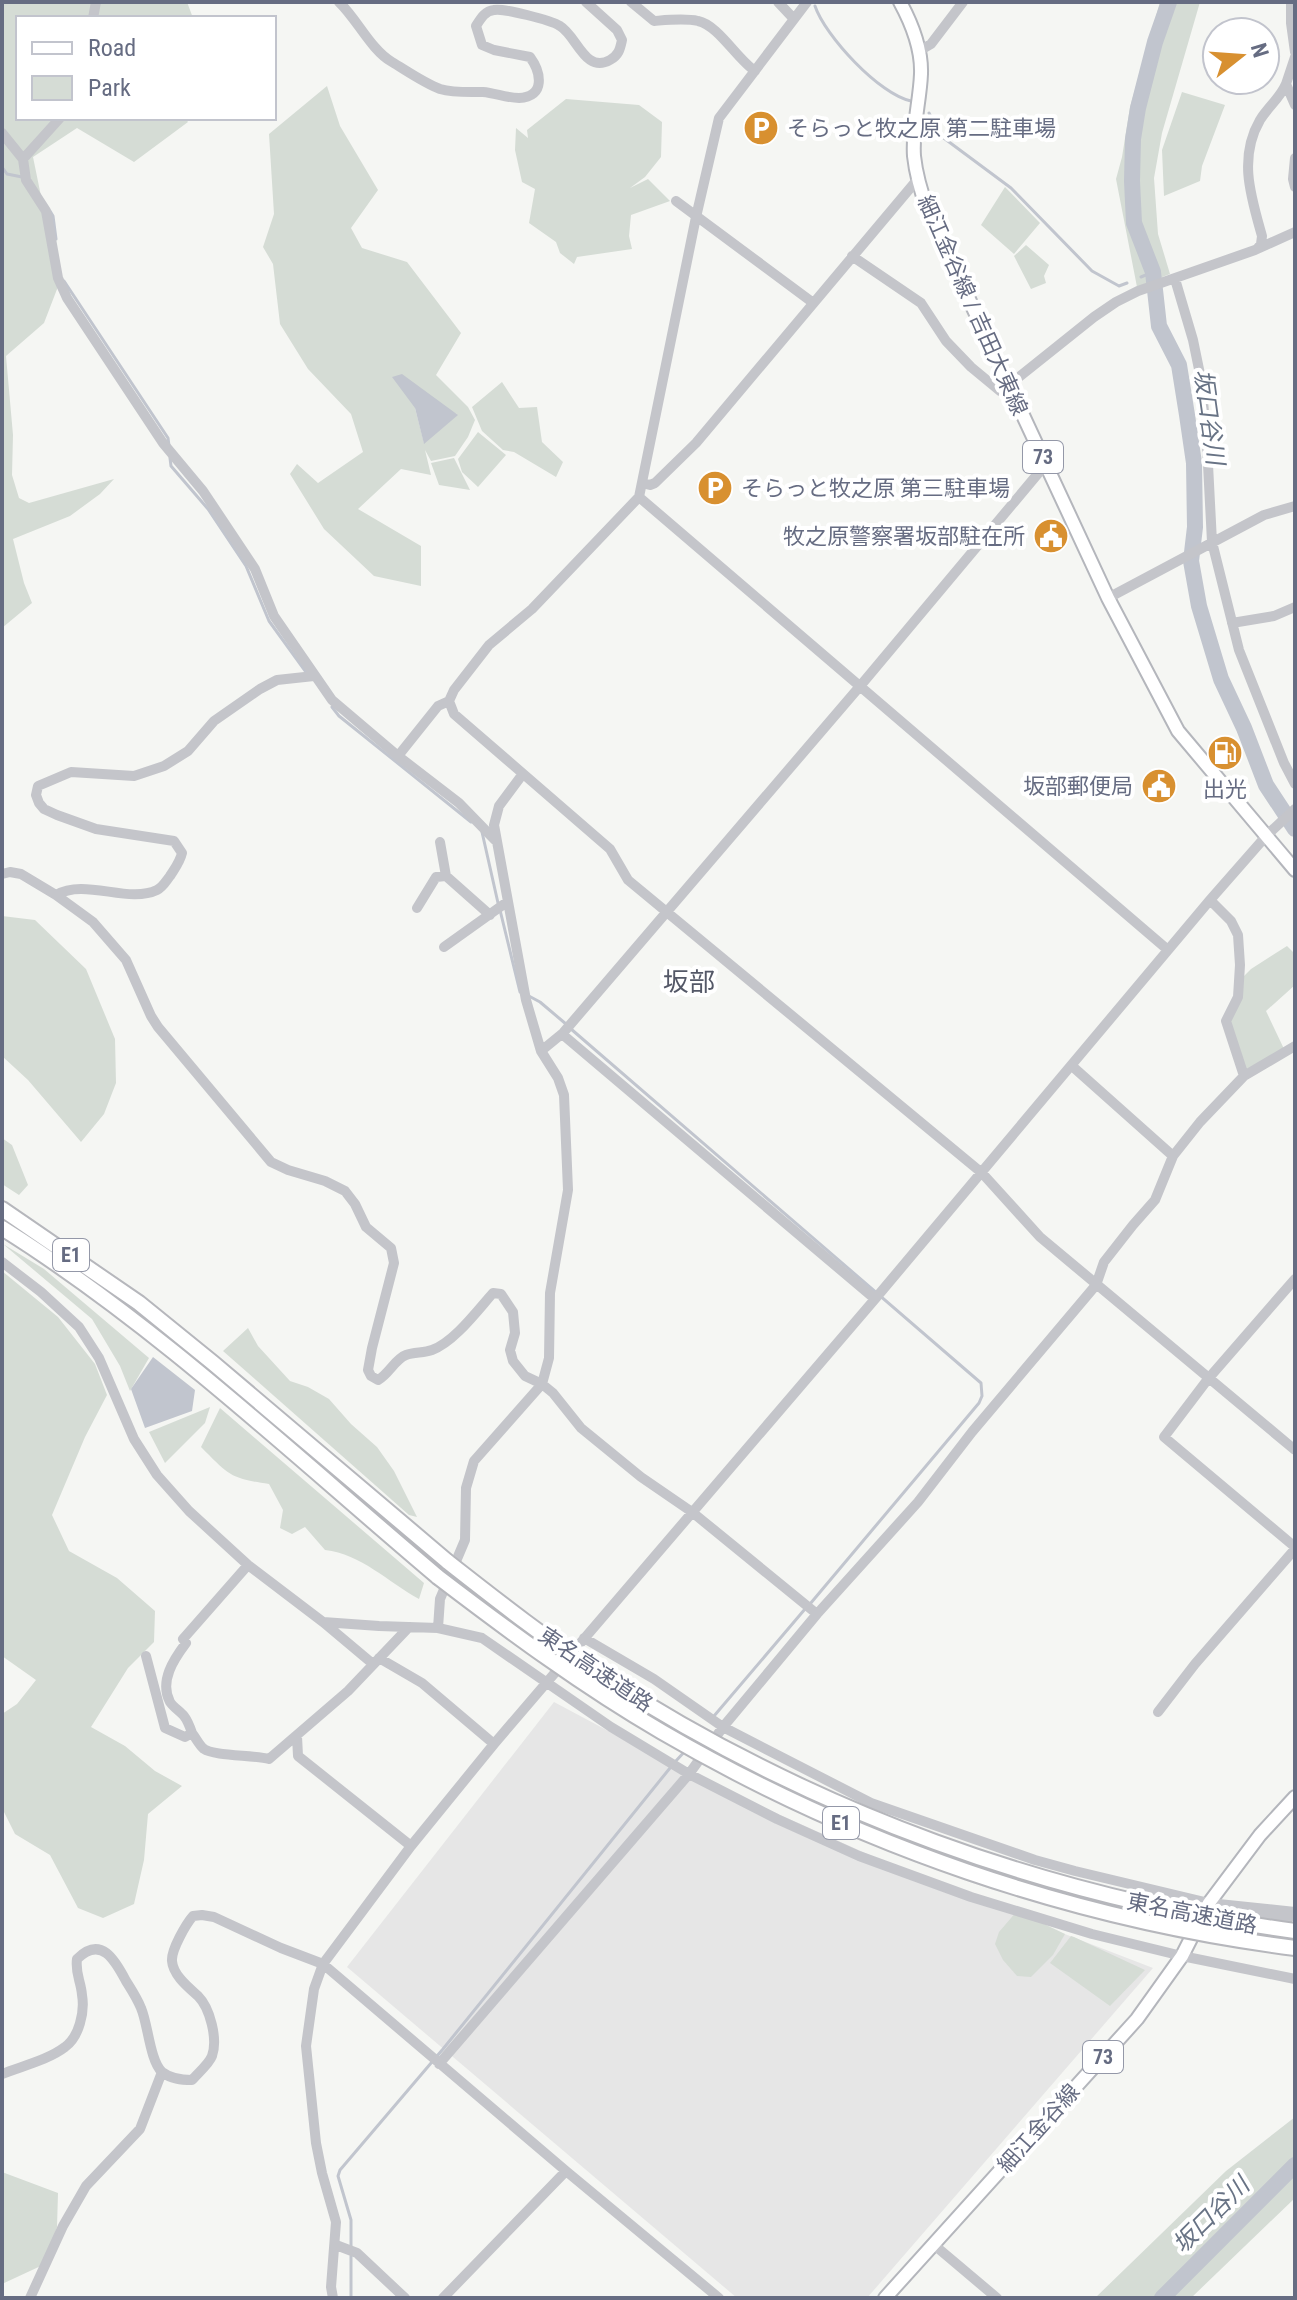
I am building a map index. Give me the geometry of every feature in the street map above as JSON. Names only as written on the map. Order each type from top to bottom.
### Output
[{"type":"highway","name":"東名高速道路","points":[[2,1209],[139,1303],[448,1562],[547,1637],[603,1677],[696,1733],[807,1790],[953,1849],[1047,1880],[1161,1909],[1295,1931]]},
{"type":"highway","name":"東名高速道路","points":[[2,1228],[128,1317],[219,1390],[438,1577],[547,1658],[660,1731],[759,1785],[850,1827],[938,1862],[1048,1897],[1208,1935],[1295,1948]]},
{"type":"main road","name":"細江金谷線 / 吉田大東線","points":[[900,2],[915,34],[919,51],[921,72],[914,153],[917,180],[928,211],[1108,598],[1178,731],[1295,870]]},
{"type":"main road","name":"細江金谷線","points":[[885,2298],[1137,2019],[1182,1956],[1207,1907],[1260,1835],[1295,1797]]},
{"type":"street","points":[[339,2],[387,59],[439,88],[520,98],[536,90],[540,78],[536,65],[530,57],[482,45],[476,26],[485,13],[497,8],[558,24],[586,58],[603,64],[620,52],[622,40],[617,30],[586,2]]},
{"type":"street","points":[[631,2],[654,21],[698,21],[708,26],[742,62],[755,71]]},
{"type":"street","points":[[778,2],[794,19]]},
{"type":"street","points":[[398,756],[438,706],[449,701],[489,645],[532,609],[639,497],[719,118],[807,2]]},
{"type":"street","points":[[919,51],[931,44],[963,2]]},
{"type":"street","points":[[1255,250],[1261,244],[1262,236],[1248,181],[1249,150],[1259,122],[1286,84],[1295,54],[1291,2]]},
{"type":"street","points":[[1286,84],[1295,105]]},
{"type":"street","points":[[23,159],[58,120]]},
{"type":"street","points":[[2,133],[23,159],[25,176],[46,211],[58,278],[67,298],[163,443],[203,491],[255,569],[274,616],[311,676],[332,700],[459,803],[495,840]]},
{"type":"street","points":[[1295,158],[1295,187]]},
{"type":"street","points":[[642,483],[655,483],[696,443],[917,180]]},
{"type":"street","points":[[676,201],[812,302]]},
{"type":"street","points":[[852,256],[921,303],[946,341],[1000,391],[1011,390],[1094,317],[1116,302],[1295,232]]},
{"type":"street","points":[[1173,280],[1193,340],[1201,379],[1212,542],[1248,675],[1295,784]]},
{"type":"street","points":[[541,1051],[563,1033],[1046,464]]},
{"type":"street","points":[[639,497],[1168,950]]},
{"type":"street","points":[[1108,598],[1264,515],[1295,506]]},
{"type":"street","points":[[1232,623],[1274,616],[1295,607]]},
{"type":"street","points":[[56,895],[74,890],[153,892],[161,888],[181,860],[182,853],[174,841],[96,829],[44,809],[36,795],[38,786],[71,772],[134,776],[164,766],[188,751],[214,721],[260,689],[277,680],[311,676]]},
{"type":"street","points":[[449,701],[454,714],[610,849],[628,880],[982,1173],[1040,1237],[1295,1450]]},
{"type":"street","points":[[438,1628],[440,1599],[465,1540],[466,1488],[474,1461],[542,1384],[549,1358],[550,1293],[568,1190],[564,1095],[558,1078],[541,1051],[526,1000],[495,840],[494,825],[499,806],[522,775]]},
{"type":"street","points":[[333,2298],[331,2287],[338,2246],[336,2222],[316,2143],[306,2046],[314,1989],[323,1964],[411,1846],[546,1682],[876,1298],[1210,900],[1267,835],[1295,809]]},
{"type":"street","points":[[440,842],[446,876],[492,913]]},
{"type":"street","points":[[2,874],[21,874],[93,922],[126,960],[158,1027],[271,1162],[345,1191],[366,1227],[391,1248],[394,1263],[372,1348],[368,1370],[371,1376],[378,1380],[387,1375],[404,1355],[431,1350],[443,1344],[493,1293],[501,1294],[513,1312],[515,1333],[510,1350],[513,1361],[525,1376],[553,1393],[581,1428],[641,1477],[692,1512],[815,1612]]},
{"type":"street","points":[[417,908],[436,877],[446,876]]},
{"type":"street","points":[[1210,900],[1231,921],[1238,935],[1238,997],[1226,1021],[1244,1076]]},
{"type":"street","points":[[444,947],[506,903]]},
{"type":"street","points":[[563,1033],[876,1298]]},
{"type":"street","points":[[439,2063],[689,1774],[720,1724],[815,1612],[918,1502],[972,1432],[1096,1285],[1104,1262],[1155,1200],[1173,1156],[1200,1122],[1244,1076],[1295,1046]]},
{"type":"street","points":[[1072,1066],[1173,1156]]},
{"type":"street","points":[[2,1262],[79,1327],[99,1358],[134,1439],[157,1475],[189,1511],[248,1565],[376,1661],[422,1683],[494,1744]]},
{"type":"street","points":[[1158,1712],[1295,1548],[1164,1437],[1208,1379],[1295,1279]]},
{"type":"street","points":[[248,1565],[183,1639],[186,1643],[173,1660],[168,1673],[170,1702],[187,1719],[203,1748],[213,1753],[269,1759],[348,1691],[409,1627]]},
{"type":"street","points":[[323,1622],[438,1628],[482,1638],[611,1727],[678,1768],[777,1819],[887,1866],[971,1897],[1092,1934],[1295,1979]]},
{"type":"street","points":[[584,1638],[654,1679],[720,1724],[871,1803],[1035,1860],[1207,1907],[1295,1918]]},
{"type":"street","points":[[146,1656],[165,1728],[185,1737],[192,1733]]},
{"type":"street","points":[[297,1736],[298,1756],[411,1846]]},
{"type":"street","points":[[1207,1907],[1295,1912]]},
{"type":"street","points":[[2,2074],[67,2046],[80,2025],[82,2011],[83,1996],[76,1972],[77,1959],[84,1951],[96,1949],[104,1950],[113,1957],[142,2009],[154,2055],[162,2072],[175,2079],[192,2080],[211,2059],[214,2044],[205,2003],[176,1972],[173,1954],[186,1924],[193,1916],[214,1917],[323,1964],[719,2298]]},
{"type":"street","points":[[30,2298],[63,2226],[86,2186],[140,2129],[162,2072]]},
{"type":"street","points":[[443,2298],[566,2171]]},
{"type":"street","points":[[933,2244],[997,2298]]},
{"type":"street","points":[[338,2246],[354,2252],[405,2298]]},
{"type":"shaded area","points":[[402,374],[458,415],[424,444],[415,408],[392,377]]},
{"type":"shaded area","points":[[153,1357],[195,1390],[192,1411],[145,1428],[131,1389]]},
{"type":"shaded area","points":[[554,1702],[689,1774],[930,1882],[1153,1968],[867,2298],[737,2298],[347,1967]]},
{"type":"green space","points":[[2,2],[187,2],[192,16],[16,16],[16,120],[188,122],[134,162],[77,128],[33,157],[59,284],[44,323],[6,356],[13,435],[12,475],[19,498],[29,503],[114,479],[100,494],[70,516],[13,539],[32,603],[2,628]]},
{"type":"green space","points":[[1160,2],[1200,2],[1162,133],[1154,178],[1158,234],[1170,274],[1137,287],[1116,179],[1130,107]]},
{"type":"green space","points":[[327,86],[340,126],[378,190],[351,228],[362,248],[407,262],[461,333],[436,375],[468,407],[475,420],[468,437],[455,456],[431,461],[425,450],[431,475],[401,469],[358,509],[421,546],[421,586],[374,576],[324,529],[290,474],[297,464],[318,483],[363,452],[351,414],[308,369],[280,324],[273,264],[263,247],[274,214],[269,134]],"holes":[[[415,408],[457,415],[424,443]]]},
{"type":"green space","points":[[1182,92],[1225,105],[1202,166],[1200,181],[1164,196],[1162,150]]},
{"type":"green space","points":[[566,99],[639,105],[662,122],[661,157],[645,177],[630,188],[648,179],[670,201],[631,215],[629,236],[632,249],[577,257],[574,264],[560,253],[556,242],[529,223],[535,189],[522,182],[515,150],[516,128],[528,138],[527,130]]},
{"type":"green space","points":[[1005,187],[1040,223],[1014,254],[981,225]]},
{"type":"green space","points":[[1026,245],[1049,265],[1044,276],[1046,283],[1031,289],[1014,256]]},
{"type":"green space","points":[[502,382],[519,408],[537,407],[542,442],[563,462],[556,477],[514,452],[503,450],[482,431],[472,407]]},
{"type":"green space","points":[[478,432],[506,455],[478,487],[462,472],[458,459]]},
{"type":"green space","points":[[454,458],[470,490],[439,485],[431,463]]},
{"type":"green space","points":[[2,916],[35,920],[86,969],[115,1039],[116,1083],[104,1114],[81,1142],[28,1080],[2,1056]]},
{"type":"green space","points":[[1287,946],[1295,954],[1295,985],[1266,1011],[1285,1051],[1245,1073],[1226,1021],[1239,981],[1251,969]]},
{"type":"green space","points":[[2,1138],[12,1145],[28,1185],[19,1195],[2,1184]]},
{"type":"green space","points":[[3,1244],[44,1269],[149,1358],[130,1391],[120,1366],[92,1319]]},
{"type":"green space","points":[[2,1271],[58,1317],[95,1364],[107,1395],[85,1437],[52,1515],[69,1551],[117,1578],[155,1611],[154,1642],[128,1668],[91,1727],[125,1746],[155,1771],[182,1786],[148,1814],[144,1860],[134,1904],[103,1918],[78,1908],[50,1855],[15,1834],[2,1808],[2,1714],[17,1704],[36,1680],[2,1656]]},
{"type":"green space","points":[[248,1328],[258,1346],[290,1381],[329,1399],[377,1447],[394,1471],[417,1517],[409,1515],[223,1351]]},
{"type":"green space","points":[[210,1407],[205,1423],[165,1463],[149,1432]]},
{"type":"green space","points":[[220,1408],[424,1583],[419,1599],[351,1557],[325,1550],[305,1527],[292,1534],[280,1528],[283,1510],[269,1484],[230,1474],[201,1447]]},
{"type":"green space","points":[[1017,1911],[1065,1934],[1053,1955],[1031,1977],[1017,1976],[1003,1960],[995,1944],[999,1932]]},
{"type":"green space","points":[[1071,1936],[1145,1970],[1110,2006],[1050,1963]]},
{"type":"green space","points":[[1295,2117],[1295,2198],[1191,2298],[1095,2298],[1226,2171]]},
{"type":"green space","points":[[2,2172],[58,2193],[57,2227],[45,2264],[2,2284]]},
{"type":"waterway","name":"坂口谷川","points":[[1169,2],[1155,42],[1133,139],[1134,223],[1153,272],[1159,326],[1179,365],[1194,463],[1195,527],[1191,561],[1199,606],[1221,679],[1266,785],[1295,829]]},
{"type":"waterway","points":[[815,6],[830,33],[855,62],[884,88],[911,101]]},
{"type":"waterway","points":[[929,113],[941,136],[1011,188],[1092,271],[1119,286],[1127,283]]},
{"type":"waterway","points":[[2,167],[7,174],[22,177]]},
{"type":"waterway","points":[[50,211],[56,239]]},
{"type":"waterway","points":[[1141,277],[1153,272]]},
{"type":"waterway","points":[[64,281],[168,438],[169,446]]},
{"type":"waterway","points":[[170,458],[171,466],[208,509],[246,566],[269,621],[306,672]]},
{"type":"waterway","points":[[332,707],[339,716],[471,822]]},
{"type":"waterway","points":[[482,832],[498,903]]},
{"type":"waterway","points":[[500,910],[520,992]]},
{"type":"waterway","points":[[527,995],[566,1024]]},
{"type":"waterway","points":[[571,1029],[981,1383],[979,1403],[810,1604]]},
{"type":"waterway","points":[[714,1716],[805,1609]]},
{"type":"waterway","points":[[675,1762],[686,1750]]},
{"type":"waterway","points":[[351,2248],[351,2220],[338,2176],[340,2170],[443,2049],[670,1768]]},
{"type":"waterway","name":"坂口谷川","points":[[1162,2298],[1295,2165]]},
{"type":"waterway","points":[[351,2256],[351,2298]]},
{"type":"place","name":"そらっと牧之原 第二駐車場","points":[[761,128]]},
{"type":"place","name":"そらっと牧之原 第三駐車場","points":[[715,488]]},
{"type":"place","name":"牧之原警察署坂部駐在所","points":[[1051,536]]},
{"type":"place","name":"出光","points":[[1225,753]]},
{"type":"place","name":"坂部郵便局","points":[[1159,786]]},
{"type":"district","name":"坂部","points":[[689,982]]}]
